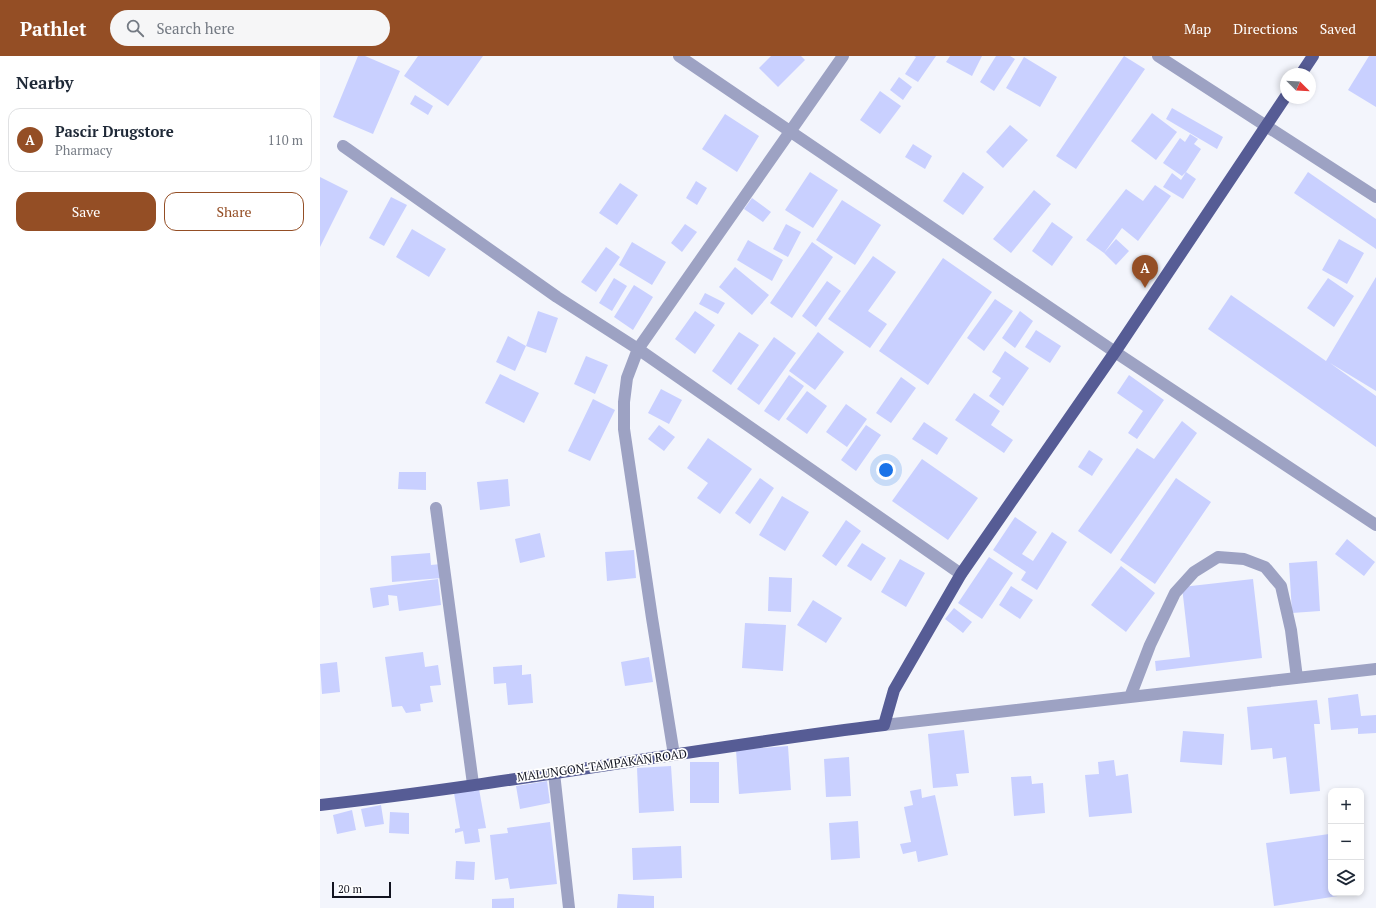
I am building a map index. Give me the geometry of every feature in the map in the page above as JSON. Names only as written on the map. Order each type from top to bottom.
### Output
[{"type":"main road","points":[[1305,68],[1313,56]]},
{"type":"main road","points":[[884,725],[894,690],[961,574],[1115,352],[1281,104]]},
{"type":"main road","name":"MALUNGON-TAMPAKAN ROAD","points":[[320,805],[554,773],[777,738],[884,725]]},
{"type":"street","points":[[679,56],[1115,352],[1376,525]]},
{"type":"street","points":[[674,755],[624,429],[624,402],[627,378],[638,349],[843,56]]},
{"type":"street","points":[[1158,56],[1376,197]]},
{"type":"street","points":[[343,146],[557,297],[638,349],[961,574]]},
{"type":"street","points":[[436,508],[473,784]]},
{"type":"street","points":[[1130,697],[1150,645],[1175,592],[1194,572],[1218,557],[1244,559],[1265,567],[1281,586],[1291,630],[1297,678]]},
{"type":"street","points":[[884,725],[1376,668]]},
{"type":"street","points":[[554,773],[569,908]]},
{"type":"building","points":[[358,56],[365,56],[400,71],[373,134],[333,117]]},
{"type":"building","points":[[418,56],[483,56],[448,106],[404,76]]},
{"type":"building","points":[[771,56],[801,56],[805,60],[778,87],[759,68]]},
{"type":"building","points":[[914,56],[936,56],[918,82],[905,74],[916,57]]},
{"type":"building","points":[[950,56],[982,56],[972,76],[946,62]]},
{"type":"building","points":[[996,56],[1010,56],[1015,59],[994,91],[980,82]]},
{"type":"building","points":[[1124,56],[1145,69],[1076,169],[1056,156]]},
{"type":"building","points":[[1369,56],[1376,56],[1376,107],[1348,90]]},
{"type":"building","points":[[1024,57],[1057,77],[1040,107],[1006,88]]},
{"type":"building","points":[[899,77],[912,87],[903,100],[890,90]]},
{"type":"building","points":[[880,91],[901,106],[880,134],[860,120]]},
{"type":"building","points":[[415,95],[433,106],[428,115],[410,104]]},
{"type":"building","points":[[1172,108],[1223,137],[1217,149],[1166,119]]},
{"type":"building","points":[[1152,113],[1177,132],[1156,160],[1131,141]]},
{"type":"building","points":[[725,114],[759,136],[737,172],[702,149]]},
{"type":"building","points":[[1010,125],[1028,140],[1003,168],[986,152]]},
{"type":"building","points":[[1190,134],[1198,139],[1194,144],[1201,149],[1182,176],[1163,163],[1180,138],[1185,142]]},
{"type":"building","points":[[913,144],[932,156],[925,169],[905,157]]},
{"type":"building","points":[[810,172],[838,190],[813,228],[785,210]]},
{"type":"building","points":[[963,172],[984,187],[963,215],[943,201]]},
{"type":"building","points":[[1186,172],[1196,179],[1183,199],[1163,187],[1172,173],[1181,180]]},
{"type":"building","points":[[1308,172],[1376,219],[1376,249],[1294,193]]},
{"type":"building","points":[[320,177],[348,191],[320,247]]},
{"type":"building","points":[[696,181],[707,188],[697,205],[686,198]]},
{"type":"building","points":[[620,183],[638,195],[617,225],[599,213]]},
{"type":"building","points":[[1155,185],[1171,196],[1138,241],[1122,228],[1104,253],[1086,240],[1126,189],[1143,201]]},
{"type":"building","points":[[1034,190],[1051,204],[1011,253],[993,239]]},
{"type":"building","points":[[391,197],[407,205],[384,246],[369,238]]},
{"type":"building","points":[[752,198],[771,212],[763,222],[744,209]]},
{"type":"building","points":[[842,200],[881,225],[855,265],[816,240]]},
{"type":"building","points":[[1052,222],[1073,237],[1052,266],[1032,251]]},
{"type":"building","points":[[685,224],[697,232],[682,252],[671,243]]},
{"type":"building","points":[[786,224],[801,232],[788,257],[773,249]]},
{"type":"building","points":[[412,229],[446,249],[429,277],[396,257]]},
{"type":"building","points":[[1116,239],[1129,251],[1116,265],[1104,253]]},
{"type":"building","points":[[1339,239],[1364,253],[1347,284],[1322,270]]},
{"type":"building","points":[[748,240],[783,260],[772,281],[737,260]]},
{"type":"building","points":[[632,242],[666,262],[652,285],[619,265]]},
{"type":"building","points":[[812,242],[833,257],[792,318],[770,303]]},
{"type":"building","points":[[606,247],[620,257],[596,292],[581,282]]},
{"type":"building","points":[[873,256],[896,272],[868,311],[887,324],[870,348],[828,319]]},
{"type":"building","points":[[943,258],[992,292],[928,385],[879,351]]},
{"type":"building","points":[[735,267],[769,295],[752,315],[719,287]]},
{"type":"building","points":[[1376,277],[1376,391],[1330,363],[1376,396],[1376,447],[1208,329],[1231,295],[1326,361]]},
{"type":"building","points":[[614,278],[627,286],[612,311],[599,303]]},
{"type":"building","points":[[1328,278],[1354,296],[1334,327],[1307,308]]},
{"type":"building","points":[[827,281],[841,291],[816,327],[802,316]]},
{"type":"building","points":[[634,285],[653,297],[633,330],[614,317]]},
{"type":"building","points":[[705,293],[725,303],[718,314],[699,304]]},
{"type":"building","points":[[995,299],[1013,311],[984,351],[967,338]]},
{"type":"building","points":[[538,311],[558,318],[546,353],[526,346]]},
{"type":"building","points":[[695,311],[715,325],[695,354],[675,339]]},
{"type":"building","points":[[1020,311],[1033,321],[1015,348],[1002,338]]},
{"type":"building","points":[[1036,330],[1061,346],[1050,363],[1025,347]]},
{"type":"building","points":[[739,332],[759,345],[731,385],[712,371]]},
{"type":"building","points":[[818,332],[844,352],[815,390],[789,371]]},
{"type":"building","points":[[508,336],[526,346],[515,371],[496,362]]},
{"type":"building","points":[[774,337],[796,353],[759,405],[737,389]]},
{"type":"building","points":[[1005,351],[1029,368],[1003,406],[989,396],[1001,378],[992,372]]},
{"type":"building","points":[[586,356],[608,365],[595,394],[574,384]]},
{"type":"building","points":[[500,374],[539,393],[524,423],[485,403]]},
{"type":"building","points":[[789,375],[804,386],[779,421],[764,411]]},
{"type":"building","points":[[1129,375],[1164,400],[1137,439],[1128,433],[1143,411],[1117,393]]},
{"type":"building","points":[[901,377],[916,388],[891,423],[876,413]]},
{"type":"building","points":[[661,389],[682,400],[669,424],[648,413]]},
{"type":"building","points":[[807,391],[827,406],[807,434],[786,419]]},
{"type":"building","points":[[974,393],[1000,411],[991,425],[1013,440],[1004,453],[955,420]]},
{"type":"building","points":[[593,399],[615,410],[590,461],[568,451]]},
{"type":"building","points":[[846,404],[867,419],[847,447],[826,432]]},
{"type":"building","points":[[1182,421],[1197,433],[1111,554],[1078,531],[1137,448],[1154,459]]},
{"type":"building","points":[[924,422],[948,438],[937,455],[912,439]]},
{"type":"building","points":[[659,425],[675,437],[664,451],[648,439]]},
{"type":"building","points":[[866,425],[881,435],[856,471],[841,460]]},
{"type":"building","points":[[708,438],[752,469],[720,514],[697,498],[708,483],[687,468]]},
{"type":"building","points":[[1089,450],[1103,459],[1092,476],[1078,467]]},
{"type":"building","points":[[922,459],[978,498],[948,540],[892,501]]},
{"type":"building","points":[[399,472],[426,472],[426,490],[398,489]]},
{"type":"building","points":[[760,478],[774,488],[750,524],[735,513]]},
{"type":"building","points":[[1176,478],[1211,502],[1155,584],[1120,560]]},
{"type":"building","points":[[508,479],[510,506],[480,510],[477,482]]},
{"type":"building","points":[[782,496],[809,512],[785,551],[759,535]]},
{"type":"building","points":[[1015,517],[1037,532],[1022,554],[1033,561],[1052,532],[1067,542],[1037,590],[1021,580],[1026,572],[993,550]]},
{"type":"building","points":[[846,520],[861,531],[836,566],[822,556]]},
{"type":"building","points":[[540,533],[545,557],[520,563],[515,539]]},
{"type":"building","points":[[1347,539],[1375,562],[1364,576],[1335,554]]},
{"type":"building","points":[[862,543],[886,558],[871,581],[847,566]]},
{"type":"building","points":[[634,550],[636,578],[607,581],[605,552]]},
{"type":"building","points":[[430,553],[431,565],[441,564],[442,578],[392,582],[391,556]]},
{"type":"building","points":[[989,557],[1013,573],[982,619],[958,603]]},
{"type":"building","points":[[900,559],[925,573],[906,607],[881,592]]},
{"type":"building","points":[[1317,561],[1320,611],[1292,613],[1289,563]]},
{"type":"building","points":[[1121,566],[1155,593],[1126,632],[1091,605]]},
{"type":"building","points":[[769,577],[792,578],[791,612],[768,611]]},
{"type":"building","points":[[438,579],[441,605],[399,611],[397,596],[388,595],[389,605],[373,608],[370,588]]},
{"type":"building","points":[[1253,579],[1262,658],[1156,671],[1155,661],[1190,657],[1182,587]]},
{"type":"building","points":[[1011,586],[1033,600],[1020,619],[999,605]]},
{"type":"building","points":[[813,600],[842,618],[826,643],[797,625]]},
{"type":"building","points":[[954,608],[972,622],[963,633],[945,619]]},
{"type":"building","points":[[745,623],[786,625],[783,671],[742,668]]},
{"type":"building","points":[[423,652],[425,667],[438,665],[441,685],[430,686],[433,702],[420,704],[421,711],[406,713],[402,706],[392,707],[385,657]]},
{"type":"building","points":[[649,657],[653,682],[625,686],[621,662]]},
{"type":"building","points":[[337,662],[340,692],[322,694],[320,664]]},
{"type":"building","points":[[522,665],[522,675],[531,674],[533,703],[508,705],[506,683],[494,684],[493,667]]},
{"type":"building","points":[[1358,694],[1361,716],[1376,715],[1376,733],[1358,734],[1358,728],[1331,730],[1328,698]]},
{"type":"building","points":[[1317,700],[1320,724],[1314,724],[1320,791],[1290,794],[1286,757],[1273,759],[1272,748],[1251,750],[1247,707]]},
{"type":"building","points":[[964,730],[969,773],[956,774],[958,786],[933,788],[928,734]]},
{"type":"building","points":[[1183,731],[1224,734],[1222,765],[1180,762]]},
{"type":"building","points":[[788,746],[791,790],[739,794],[736,750]]},
{"type":"building","points":[[849,757],[851,796],[826,797],[824,759]]},
{"type":"building","points":[[1114,760],[1116,776],[1128,774],[1132,813],[1089,817],[1085,775],[1099,774],[1098,762]]},
{"type":"building","points":[[690,762],[719,762],[719,803],[690,803]]},
{"type":"building","points":[[671,766],[674,811],[639,813],[637,768]]},
{"type":"building","points":[[1031,776],[1032,784],[1043,783],[1045,813],[1014,816],[1011,777]]},
{"type":"building","points":[[547,781],[550,803],[520,809],[516,786]]},
{"type":"building","points":[[479,789],[486,828],[478,829],[480,842],[465,844],[463,831],[455,833],[455,829],[460,828],[454,793]]},
{"type":"building","points":[[921,789],[922,798],[935,795],[948,855],[918,862],[916,851],[903,854],[900,844],[911,842],[904,807],[913,805],[910,791]]},
{"type":"building","points":[[381,805],[384,824],[365,827],[361,809]]},
{"type":"building","points":[[352,810],[356,830],[337,834],[333,815]]},
{"type":"building","points":[[390,812],[409,813],[409,834],[389,833]]},
{"type":"building","points":[[858,821],[860,858],[831,860],[829,823]]},
{"type":"building","points":[[550,822],[557,884],[510,889],[508,878],[495,880],[490,835],[508,833],[507,828]]},
{"type":"building","points":[[1328,834],[1328,896],[1338,896],[1274,906],[1266,843]]},
{"type":"building","points":[[681,846],[682,878],[633,880],[632,848]]},
{"type":"building","points":[[456,861],[475,862],[474,880],[455,879]]},
{"type":"building","points":[[618,894],[654,896],[654,908],[617,908]]},
{"type":"building","points":[[514,898],[514,908],[492,908],[492,899]]},
{"type":"place","name":"Pascir Drugstore","points":[[1145,288]]}]
